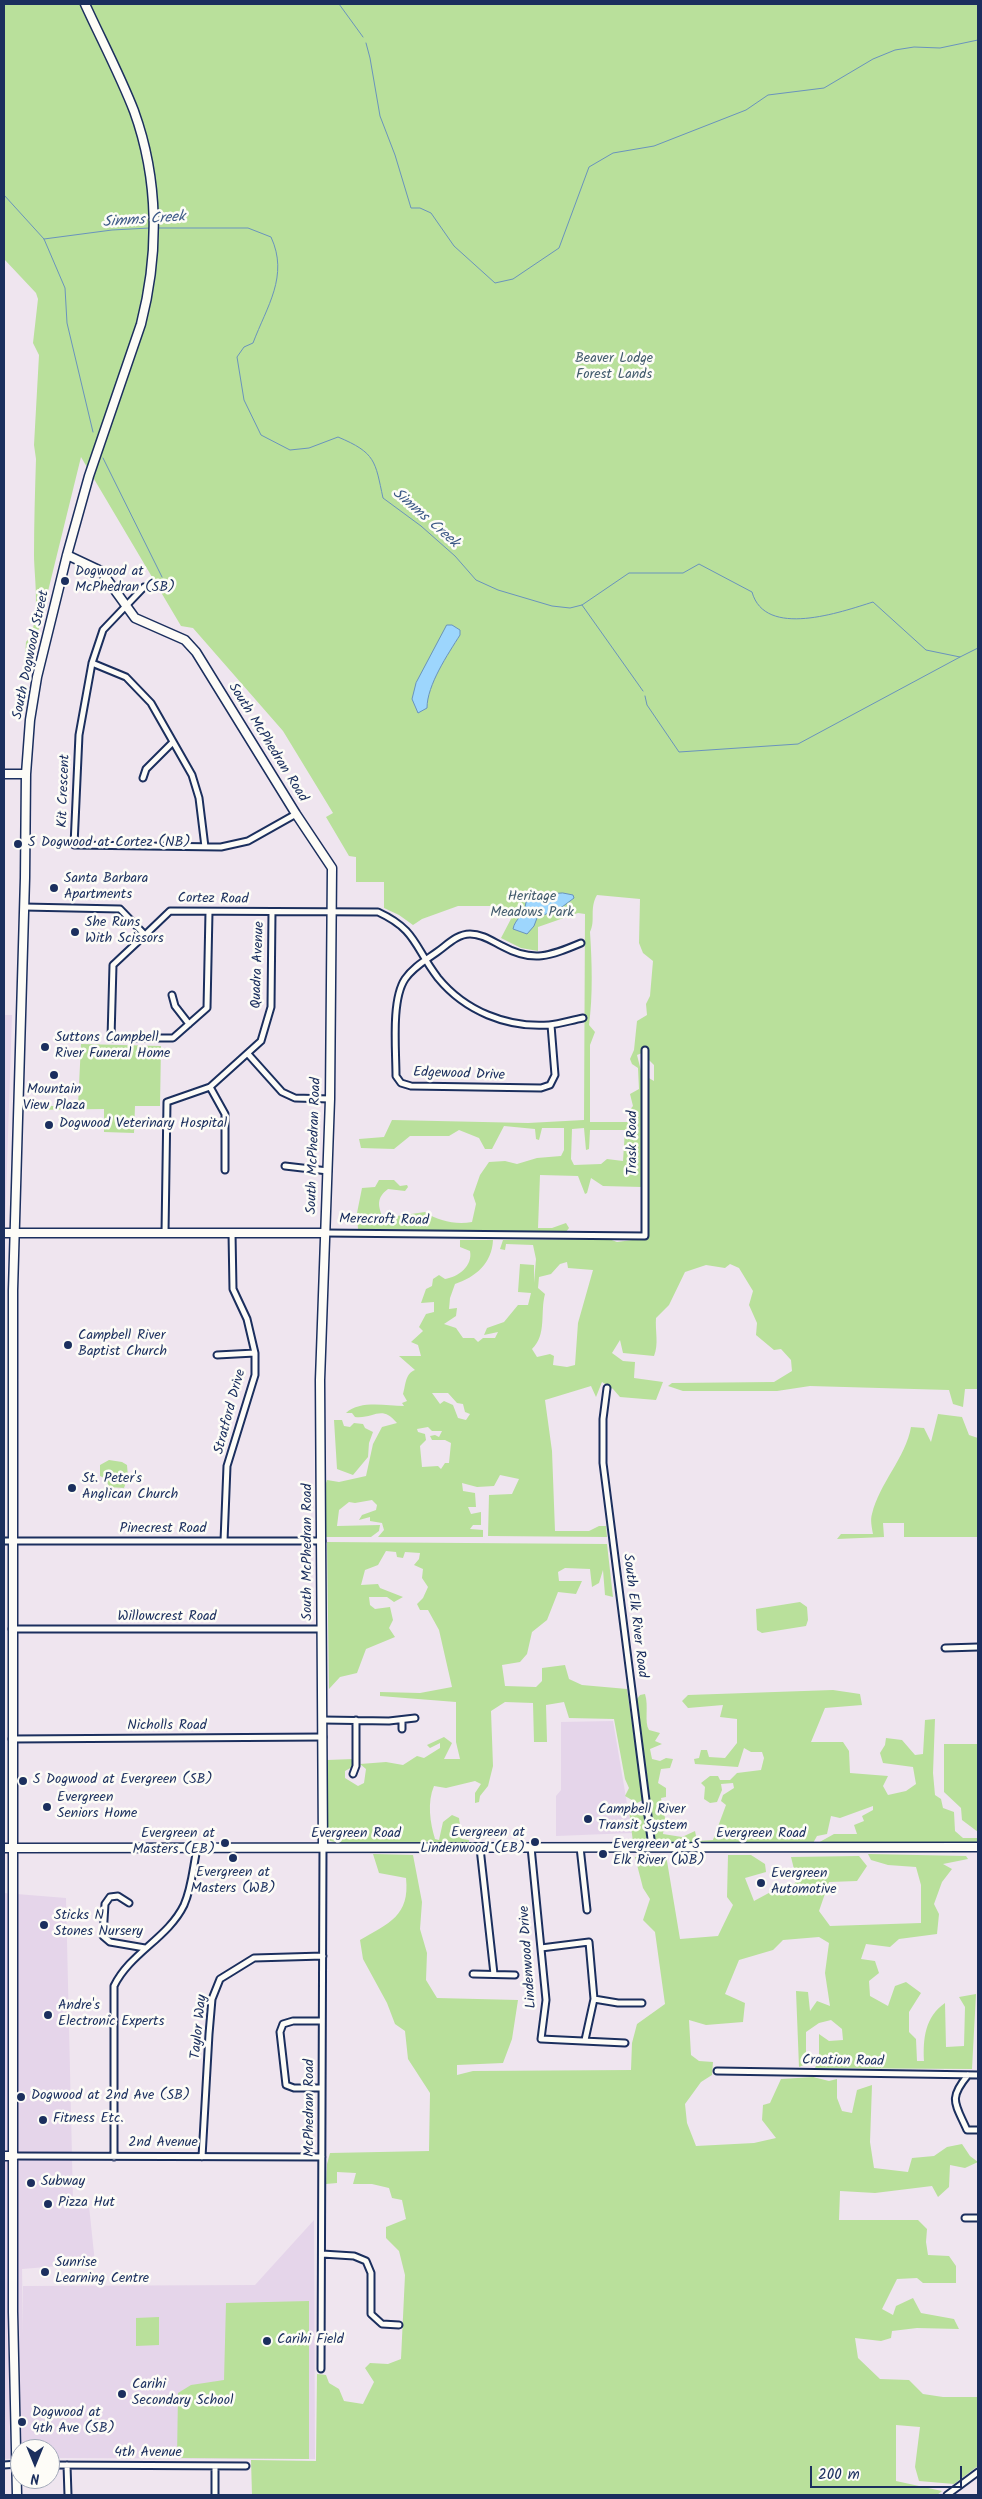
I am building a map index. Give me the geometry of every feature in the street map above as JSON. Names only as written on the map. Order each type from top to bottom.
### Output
[{"type":"street","name":"South Dogwood Street","points":[[17,2439],[12,1629],[8,1541],[26,774],[30,720],[37,677],[66,555],[89,476],[142,324],[153,266],[154,208],[148,164],[138,123],[85,4]]},
{"type":"street","name":"South McPhedran Road","points":[[66,555],[101,571],[135,618],[185,640],[196,652],[296,814],[332,868],[330,1099],[320,1380],[323,1848]]},
{"type":"street","name":"Kit Crescent","points":[[144,587],[103,630],[92,663],[79,735],[74,845],[221,847],[248,841],[296,814]]},
{"type":"street","points":[[92,663],[126,677],[151,703],[192,775],[199,798],[205,847]]},
{"type":"street","points":[[143,778],[146,769],[174,742]]},
{"type":"street","points":[[4,774],[26,774]]},
{"type":"street","points":[[24,907],[120,909],[145,935]]},
{"type":"street","name":"Cortez Road","points":[[189,1024],[173,1038],[111,1038],[113,965],[170,911],[378,912],[397,921],[410,933],[439,978],[457,997],[478,1011],[502,1021],[525,1025],[551,1025],[583,1018]]},
{"type":"street","points":[[172,995],[175,1006],[189,1024],[207,1008],[209,912]]},
{"type":"street","name":"Quadra Avenue","points":[[165,1233],[167,1102],[210,1088],[261,1041],[271,1007],[272,912]]},
{"type":"street","name":"Edgewood Drive","points":[[551,1025],[554,1075],[550,1085],[532,1088],[411,1086],[401,1083],[396,1076],[398,995],[405,980],[426,960],[458,936],[470,934],[484,937],[516,954],[531,957],[549,956],[581,944]]},
{"type":"street","name":"Trask Road","points":[[645,1050],[645,1236]]},
{"type":"street","points":[[248,1054],[282,1092],[295,1098],[330,1099]]},
{"type":"street","points":[[210,1088],[225,1114],[225,1170]]},
{"type":"street","points":[[285,1166],[328,1171]]},
{"type":"street","name":"Merecroft Road","points":[[4,1233],[645,1236]]},
{"type":"street","name":"Stratford Drive","points":[[224,1541],[227,1466],[255,1375],[254,1353],[247,1319],[233,1289],[232,1233]]},
{"type":"street","points":[[217,1355],[254,1353]]},
{"type":"street","name":"South Elk River Road","points":[[607,1388],[602,1419],[603,1463],[652,1847]]},
{"type":"street","name":"Pinecrest Road","points":[[8,1541],[322,1541]]},
{"type":"street","name":"Willowcrest Road","points":[[12,1629],[322,1629]]},
{"type":"street","points":[[944,1648],[978,1647]]},
{"type":"street","points":[[323,1720],[402,1720],[415,1718]]},
{"type":"street","points":[[352,1774],[356,1766],[356,1720]]},
{"type":"street","points":[[402,1720],[402,1729]]},
{"type":"street","name":"Nicholls Road","points":[[12,1739],[323,1737]]},
{"type":"street","points":[[580,1847],[587,1910]]},
{"type":"street","name":"Evergreen Road","points":[[4,1848],[978,1848]]},
{"type":"street","points":[[114,2157],[114,1986],[121,1971],[169,1925],[183,1906],[190,1887],[196,1848]]},
{"type":"street","name":"McPhedran Road","points":[[322,2369],[323,1848]]},
{"type":"street","points":[[480,1848],[494,1974]]},
{"type":"street","name":"Lindenwood Drive","points":[[530,1848],[546,2000],[541,2039],[626,2042]]},
{"type":"street","points":[[129,1903],[118,1896],[110,1898],[104,1904],[103,1936],[110,1942],[145,1948]]},
{"type":"street","points":[[541,1948],[589,1942],[594,1999],[585,2040]]},
{"type":"street","name":"Taylor Way","points":[[202,2157],[208,2034],[212,1999],[220,1979],[254,1958],[323,1956]]},
{"type":"street","points":[[473,1974],[515,1975]]},
{"type":"street","points":[[594,1999],[618,2003],[642,2003]]},
{"type":"street","points":[[322,2021],[293,2021],[283,2024],[280,2032],[286,2085],[294,2088],[322,2088]]},
{"type":"street","name":"Croation Road","points":[[717,2071],[978,2075]]},
{"type":"street","points":[[968,2075],[956,2090],[955,2103],[967,2130],[978,2130]]},
{"type":"street","name":"2nd Avenue","points":[[4,2156],[322,2157]]},
{"type":"street","points":[[965,2218],[978,2218]]},
{"type":"street","points":[[322,2254],[354,2256],[366,2261],[370,2273],[371,2314],[382,2324],[399,2325]]},
{"type":"street","name":"4th Avenue","points":[[60,2466],[246,2466]]},
{"type":"street","points":[[67,2466],[68,2495]]},
{"type":"street","points":[[215,2466],[215,2495]]},
{"type":"street","points":[[947,2495],[978,2472]]},
{"type":"shaded area","points":[[4,1015],[12,1015],[5,1226],[4,1226]]},
{"type":"shaded area","points":[[613,1721],[632,1833],[556,1836],[556,1796],[561,1790],[561,1722]]},
{"type":"shaded area","name":"Carihi Secondary School","points":[[4,1893],[66,1898],[73,2200],[89,2206],[95,2263],[22,2269],[23,2335],[23,2286],[255,2285],[314,2220],[315,2459],[60,2458],[60,2439],[10,2439],[10,2459],[4,2459]]},
{"type":"green space","name":"Beaver Lodge Forest Lands","points":[[4,4],[978,4],[978,1389],[965,1389],[963,1407],[953,1404],[949,1390],[810,1386],[777,1391],[683,1391],[668,1386],[672,1383],[774,1382],[792,1371],[791,1360],[781,1349],[774,1350],[756,1335],[757,1323],[749,1305],[753,1291],[739,1268],[730,1264],[725,1268],[706,1265],[685,1272],[669,1305],[656,1318],[657,1342],[654,1356],[623,1353],[620,1340],[612,1353],[623,1361],[635,1362],[634,1378],[663,1382],[656,1400],[620,1397],[613,1389],[602,1382],[596,1397],[591,1386],[545,1400],[552,1451],[555,1531],[589,1531],[599,1526],[606,1526],[607,1537],[488,1536],[489,1495],[512,1494],[519,1479],[500,1475],[494,1486],[477,1487],[462,1483],[463,1491],[475,1493],[476,1507],[468,1507],[471,1514],[481,1512],[481,1525],[473,1525],[470,1529],[483,1530],[483,1537],[378,1537],[384,1530],[382,1523],[370,1521],[370,1517],[359,1520],[362,1515],[376,1510],[377,1505],[372,1500],[355,1503],[349,1502],[339,1510],[337,1526],[380,1525],[379,1531],[371,1537],[324,1537],[324,1489],[327,1480],[339,1482],[366,1476],[373,1444],[382,1427],[397,1423],[387,1414],[382,1413],[355,1417],[352,1413],[346,1413],[358,1406],[366,1405],[404,1406],[402,1403],[407,1401],[403,1394],[406,1380],[409,1374],[415,1370],[399,1356],[421,1356],[418,1345],[411,1342],[423,1331],[419,1327],[426,1314],[434,1312],[434,1302],[421,1303],[426,1289],[432,1286],[433,1279],[439,1275],[445,1279],[450,1278],[467,1266],[470,1251],[460,1247],[460,1240],[493,1240],[490,1256],[482,1268],[470,1277],[455,1284],[450,1298],[449,1309],[457,1308],[456,1316],[444,1324],[456,1328],[463,1338],[474,1338],[478,1342],[483,1338],[495,1338],[498,1332],[484,1335],[487,1328],[504,1322],[518,1305],[528,1305],[531,1293],[518,1292],[520,1264],[534,1265],[534,1283],[536,1259],[533,1245],[506,1244],[505,1250],[500,1249],[503,1240],[609,1239],[617,1242],[647,1238],[649,1229],[647,1077],[654,1081],[654,1065],[642,1053],[637,1055],[641,1071],[642,1187],[603,1186],[591,1178],[587,1193],[585,1194],[578,1176],[540,1175],[538,1228],[552,1228],[566,1223],[569,1228],[566,1232],[358,1229],[357,1213],[362,1188],[375,1187],[379,1180],[394,1180],[400,1186],[407,1185],[408,1187],[405,1191],[388,1189],[384,1192],[379,1202],[383,1218],[425,1212],[447,1222],[472,1222],[476,1204],[473,1195],[480,1175],[489,1162],[505,1161],[517,1164],[537,1158],[561,1156],[564,1150],[564,1128],[542,1128],[539,1140],[536,1139],[535,1129],[504,1126],[492,1149],[485,1149],[479,1138],[459,1130],[449,1136],[410,1136],[394,1149],[361,1148],[359,1139],[384,1137],[392,1120],[528,1123],[584,1120],[585,914],[578,913],[538,927],[538,951],[521,948],[501,938],[513,915],[493,906],[458,906],[422,919],[413,925],[399,915],[384,908],[384,882],[356,882],[356,857],[349,856],[326,817],[333,813],[283,731],[193,628],[181,626],[81,457],[36,640],[31,673],[29,674],[25,657],[26,642],[31,634],[36,613],[34,519],[36,459],[34,445],[39,355],[33,343],[38,299],[36,293],[4,259]],"holes":[[[597,895],[640,899],[639,943],[643,953],[653,961],[650,996],[646,1004],[647,1015],[637,1021],[634,1050],[630,1059],[632,1064],[638,1068],[639,1089],[630,1094],[633,1106],[628,1112],[632,1118],[631,1122],[590,1122],[590,1045],[595,1032],[589,1025],[592,979],[590,932]],[[584,1128],[586,1150],[589,1149],[590,1130],[625,1130],[623,1161],[607,1159],[601,1164],[574,1165],[571,1159],[572,1129]],[[567,1262],[568,1268],[593,1270],[578,1323],[575,1365],[567,1367],[553,1365],[554,1356],[550,1354],[537,1357],[532,1349],[540,1337],[545,1294],[538,1288],[539,1277],[551,1274],[560,1264]],[[432,1393],[448,1393],[457,1403],[463,1404],[465,1412],[470,1414],[466,1420],[458,1418],[453,1405],[444,1401],[440,1404]],[[428,1427],[432,1431],[442,1431],[439,1437],[435,1435],[430,1436],[432,1440],[445,1440],[451,1443],[449,1463],[445,1463],[441,1469],[438,1466],[422,1467],[420,1446],[426,1440],[425,1434],[418,1432],[417,1429]]]},
{"type":"green space","points":[[81,1044],[161,1046],[160,1106],[135,1106],[134,1133],[104,1132],[104,1109],[29,1110],[30,1106],[78,1106]]},
{"type":"green space","points":[[938,1414],[962,1417],[969,1435],[978,1438],[978,1537],[904,1537],[904,1523],[883,1523],[884,1537],[837,1539],[841,1534],[873,1534],[871,1519],[875,1503],[904,1449],[911,1427],[924,1428],[931,1442]]},
{"type":"green space","points":[[334,1420],[342,1420],[344,1426],[350,1427],[354,1423],[363,1424],[365,1428],[373,1432],[369,1443],[368,1457],[353,1475],[337,1469]]},
{"type":"green space","points":[[109,1460],[122,1462],[127,1465],[128,1477],[124,1488],[109,1487],[106,1479],[100,1476],[100,1465]]},
{"type":"green space","points":[[327,1542],[607,1544],[613,1597],[605,1595],[603,1570],[599,1583],[592,1587],[590,1569],[565,1568],[558,1572],[559,1581],[582,1581],[576,1594],[558,1592],[547,1620],[532,1632],[527,1654],[520,1662],[502,1665],[505,1686],[536,1687],[542,1681],[542,1668],[565,1665],[569,1679],[582,1685],[627,1689],[643,1800],[637,1803],[625,1796],[629,1788],[625,1779],[614,1719],[569,1718],[564,1702],[546,1705],[547,1742],[534,1742],[533,1703],[505,1702],[491,1711],[493,1766],[488,1786],[480,1796],[479,1802],[475,1803],[475,1793],[481,1784],[475,1781],[446,1788],[434,1786],[430,1799],[430,1812],[435,1839],[439,1840],[443,1822],[452,1815],[459,1818],[462,1839],[469,1840],[469,1844],[343,1844],[330,1841],[328,1834],[327,1760],[354,1759],[354,1766],[345,1771],[345,1778],[358,1786],[364,1783],[366,1769],[360,1764],[386,1762],[403,1765],[417,1756],[424,1758],[440,1748],[440,1743],[430,1748],[427,1745],[444,1737],[452,1743],[444,1759],[460,1759],[456,1742],[456,1702],[380,1696],[380,1692],[420,1693],[452,1687],[439,1630],[428,1610],[420,1610],[417,1604],[423,1598],[428,1587],[422,1578],[423,1569],[414,1565],[419,1559],[420,1553],[405,1552],[403,1558],[397,1557],[396,1552],[386,1551],[378,1565],[365,1570],[361,1585],[378,1584],[380,1588],[403,1597],[394,1602],[387,1597],[369,1597],[370,1605],[375,1609],[390,1607],[393,1620],[389,1628],[395,1637],[366,1649],[357,1673],[340,1677],[329,1689]]},
{"type":"green space","points":[[800,1602],[807,1607],[808,1620],[806,1626],[762,1633],[757,1630],[756,1609]]},
{"type":"green space","points":[[833,1690],[860,1694],[862,1705],[825,1708],[811,1742],[843,1742],[849,1751],[850,1773],[888,1776],[883,1786],[888,1795],[906,1791],[916,1784],[913,1767],[883,1763],[880,1753],[885,1745],[886,1738],[902,1740],[915,1755],[923,1754],[925,1720],[935,1719],[933,1773],[935,1795],[941,1799],[943,1808],[954,1812],[955,1831],[963,1838],[978,1838],[978,1844],[816,1844],[834,1834],[857,1834],[854,1825],[864,1821],[862,1816],[873,1810],[873,1806],[840,1818],[831,1816],[827,1834],[817,1836],[812,1845],[656,1845],[637,1699],[640,1695],[645,1694],[649,1730],[660,1733],[655,1741],[662,1744],[650,1749],[652,1759],[660,1761],[666,1758],[673,1759],[670,1768],[661,1769],[658,1783],[666,1788],[666,1797],[661,1798],[665,1818],[663,1834],[682,1837],[695,1831],[697,1841],[713,1840],[726,1805],[721,1801],[723,1795],[734,1788],[733,1783],[721,1784],[722,1790],[717,1802],[710,1803],[704,1799],[705,1787],[701,1783],[710,1776],[718,1776],[720,1780],[730,1780],[737,1773],[761,1770],[764,1758],[762,1752],[751,1752],[744,1748],[738,1767],[695,1764],[694,1759],[699,1758],[701,1750],[707,1750],[709,1757],[725,1758],[737,1743],[737,1719],[720,1717],[723,1705],[688,1708],[682,1701],[688,1695]]},
{"type":"green space","points":[[944,1744],[978,1744],[978,1832],[962,1820],[961,1808],[944,1792]]},
{"type":"green space","points":[[643,1808],[647,1841],[633,1842],[629,1811]]},
{"type":"green space","points":[[373,1854],[413,1855],[422,1902],[420,1929],[427,1953],[426,1980],[437,1998],[518,2000],[512,2039],[503,2063],[457,2065],[457,2075],[473,2071],[631,2070],[632,2043],[637,2024],[665,2004],[655,1932],[643,1920],[650,1899],[643,1888],[635,1857],[666,1855],[680,1939],[718,1936],[733,1905],[727,1897],[728,1855],[751,1855],[765,1864],[766,1872],[745,1878],[754,1901],[778,1888],[789,1889],[797,1881],[791,1857],[859,1856],[867,1866],[857,1881],[829,1882],[819,1911],[830,1926],[921,1923],[921,1885],[916,1867],[888,1865],[871,1860],[868,1854],[966,1856],[968,1859],[943,1864],[952,1869],[942,1882],[934,1904],[939,1914],[937,1934],[899,1939],[890,1947],[866,1944],[861,1959],[875,1961],[879,1973],[869,1981],[870,1996],[888,2006],[895,1986],[906,1982],[921,1993],[909,2012],[909,2032],[916,2039],[917,2061],[924,2061],[925,2036],[929,2021],[945,2003],[946,2047],[964,2046],[965,2007],[959,1997],[976,1994],[972,2069],[815,2068],[819,2059],[819,2034],[829,2041],[843,2040],[842,2029],[831,2020],[819,2023],[806,2032],[806,2064],[799,2067],[796,1991],[808,1992],[810,2011],[817,2001],[830,2006],[825,1973],[829,1943],[819,1937],[783,1940],[773,1950],[739,1960],[725,1994],[745,2003],[743,2022],[706,2025],[689,2020],[691,2055],[699,2061],[713,2062],[712,2075],[701,2082],[685,2104],[687,2123],[696,2146],[754,2143],[776,2138],[762,2120],[763,2105],[770,2103],[781,2079],[813,2077],[829,2081],[837,2079],[837,2098],[842,2111],[852,2113],[857,2090],[872,2085],[870,2142],[874,2168],[908,2172],[912,2158],[934,2156],[947,2147],[962,2144],[970,2156],[978,2162],[965,2168],[950,2165],[949,2187],[938,2197],[932,2186],[875,2193],[840,2191],[839,2220],[918,2220],[927,2229],[928,2255],[949,2256],[956,2266],[956,2283],[923,2283],[917,2278],[897,2279],[882,2309],[893,2315],[896,2306],[913,2298],[921,2313],[954,2319],[959,2329],[917,2328],[892,2331],[891,2338],[881,2341],[855,2338],[858,2358],[880,2379],[909,2380],[923,2394],[943,2397],[978,2397],[978,2466],[954,2484],[919,2481],[915,2467],[920,2427],[896,2425],[896,2481],[942,2491],[937,2495],[252,2495],[251,2460],[316,2461],[317,2374],[326,2375],[329,2383],[339,2389],[344,2401],[363,2404],[374,2382],[365,2368],[370,2363],[388,2364],[401,2359],[405,2275],[399,2251],[386,2238],[386,2227],[406,2219],[402,2200],[392,2198],[389,2188],[372,2184],[353,2184],[356,2173],[337,2172],[337,2183],[326,2184],[327,2164],[330,2153],[429,2151],[430,2093],[408,2059],[405,2031],[395,2024],[387,2003],[363,1959],[360,1940],[395,1917],[405,1901],[406,1891],[406,1878],[379,1873]]},
{"type":"green space","name":"Carihi Field","points":[[309,2301],[309,2459],[177,2458],[178,2393],[191,2385],[224,2380],[226,2303]]},
{"type":"green space","points":[[159,2317],[159,2345],[136,2346],[136,2318]]},
{"type":"water","points":[[447,625],[452,625],[460,630],[460,635],[434,680],[427,708],[418,713],[412,699],[416,683]]},
{"type":"water","points":[[563,893],[573,895],[574,898],[562,907],[537,918],[534,926],[527,934],[513,929],[524,911],[526,902],[537,895]]},
{"type":"waterway","points":[[339,4],[363,37]]},
{"type":"waterway","points":[[366,43],[380,116],[395,155],[411,208],[420,208],[431,213],[454,246],[495,283],[513,279],[559,248],[589,167],[613,153],[654,146],[746,110],[768,95],[824,88],[873,59],[895,50],[914,47],[940,48],[978,40]]},
{"type":"waterway","points":[[4,195],[44,239],[65,288],[67,323],[93,432]]},
{"type":"waterway","name":"Simms Creek","points":[[44,239],[112,230],[150,228]]},
{"type":"waterway","name":"Simms Creek","points":[[157,228],[248,228],[271,237],[278,265],[274,291],[253,343],[244,347],[237,357],[244,400],[261,435],[290,450],[309,448],[338,437],[360,448],[372,460],[378,475],[383,498],[421,526],[455,556],[476,580],[498,590],[552,606],[570,608],[582,605],[629,573],[683,573],[699,564],[752,592],[760,606],[772,615],[788,618],[824,616],[873,602],[926,650],[960,657],[978,648]]},
{"type":"waterway","points":[[103,458],[162,577]]},
{"type":"waterway","name":"Simms Creek","points":[[582,605],[643,691]]},
{"type":"waterway","points":[[645,696],[647,705],[679,752],[798,744],[960,657]]},
{"type":"place","name":"Dogwood at McPhedran (SB)","points":[[65,581]]},
{"type":"place","name":"S Dogwood at Cortez (NB)","points":[[18,844]]},
{"type":"place","name":"Santa Barbara Apartments","points":[[54,888]]},
{"type":"place","name":"She Runs With Scissors","points":[[75,932]]},
{"type":"place","name":"Suttons Campbell River Funeral Home","points":[[45,1047]]},
{"type":"place","name":"Mountain View Plaza","points":[[54,1075]]},
{"type":"place","name":"Dogwood Veterinary Hospital","points":[[49,1125]]},
{"type":"place","name":"Campbell River Baptist Church","points":[[68,1345]]},
{"type":"place","name":"St. Peter's Anglican Church","points":[[72,1488]]},
{"type":"place","name":"S Dogwood at Evergreen (SB)","points":[[23,1781]]},
{"type":"place","name":"Evergreen Seniors Home","points":[[47,1807]]},
{"type":"place","name":"Campbell River Transit System","points":[[588,1819]]},
{"type":"place","name":"Evergreen at Lindenwood (EB)","points":[[535,1842]]},
{"type":"place","name":"Evergreen at Masters (EB)","points":[[225,1843]]},
{"type":"place","name":"Evergreen at S Elk River (WB)","points":[[603,1854]]},
{"type":"place","name":"Evergreen at Masters (WB)","points":[[233,1858]]},
{"type":"place","name":"Evergreen Automotive","points":[[761,1883]]},
{"type":"place","name":"Sticks N Stones Nursery","points":[[44,1925]]},
{"type":"place","name":"Andre's Electronic Experts","points":[[48,2015]]},
{"type":"place","name":"Dogwood at 2nd Ave (SB)","points":[[21,2097]]},
{"type":"place","name":"Fitness Etc.","points":[[43,2120]]},
{"type":"place","name":"Subway","points":[[31,2183]]},
{"type":"place","name":"Pizza Hut","points":[[48,2204]]},
{"type":"place","name":"Sunrise Learning Centre","points":[[45,2272]]},
{"type":"place","name":"Carihi Field","points":[[267,2341]]},
{"type":"place","name":"Carihi Secondary School","points":[[122,2394]]},
{"type":"place","name":"Dogwood at 4th Ave (SB)","points":[[22,2422]]},
{"type":"park label","name":"Heritage Meadows Park","points":[[532,906]]}]
